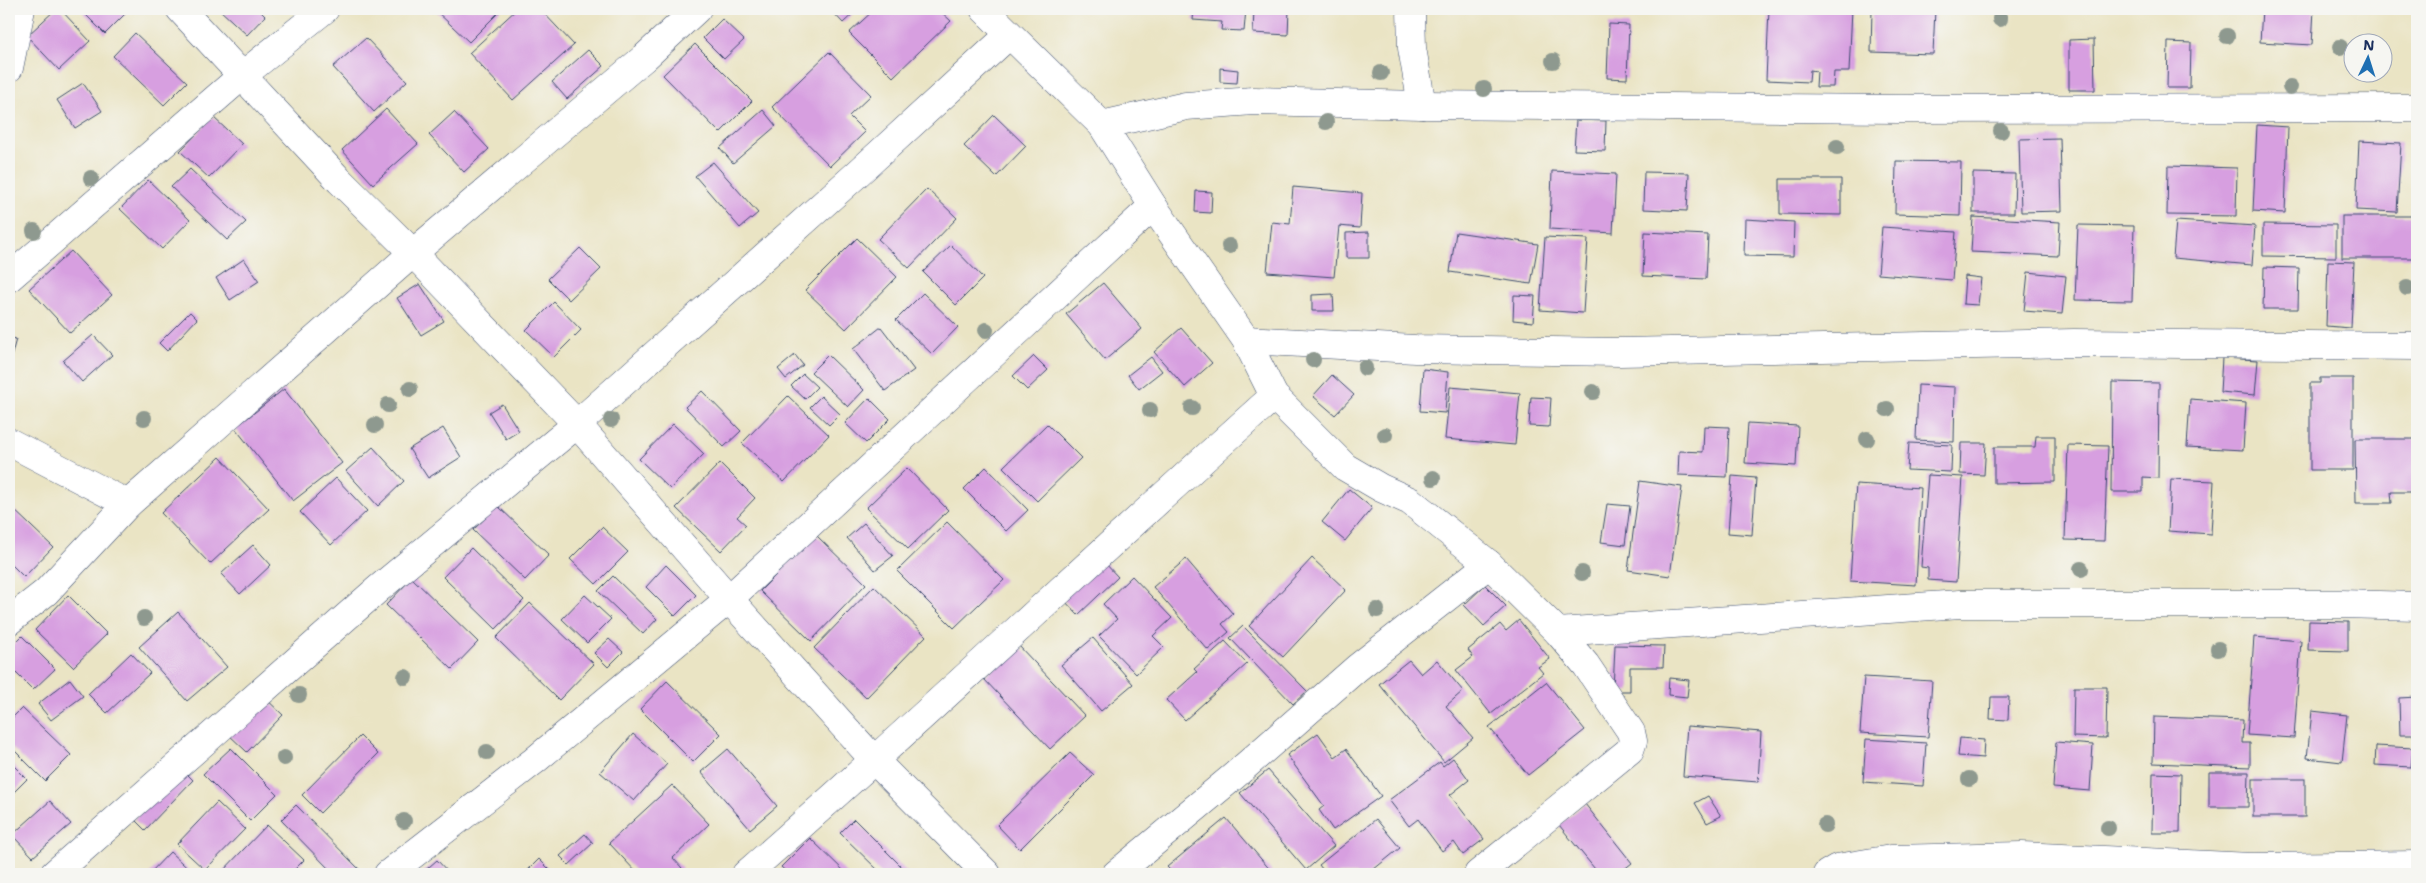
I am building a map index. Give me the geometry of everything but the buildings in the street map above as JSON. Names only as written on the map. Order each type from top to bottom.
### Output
[{"type":"street","points":[[9,68],[21,9]]},
{"type":"street","points":[[180,9],[340,182],[413,253],[577,424],[729,599],[875,761],[987,874]]},
{"type":"street","points":[[9,278],[243,75],[326,9]]},
{"type":"street","points":[[9,621],[46,592],[128,504],[413,253],[644,58],[697,9]]},
{"type":"street","points":[[984,9],[1102,125],[1153,206],[1246,340],[1274,396],[1345,467],[1381,488],[1410,501],[1489,564],[1558,632],[1586,665],[1631,732],[1633,742],[1630,750],[1478,874]]},
{"type":"street","points":[[1411,9],[1412,48],[1422,105]]},
{"type":"street","points":[[54,874],[378,589],[577,424],[856,175],[1009,35]]},
{"type":"street","points":[[1102,125],[1186,106],[1253,101],[1422,105],[1890,109],[2417,108]]},
{"type":"street","points":[[388,874],[534,761],[729,599],[1153,206]]},
{"type":"street","points":[[1246,340],[1415,349],[1620,352],[2074,343],[2417,346]]},
{"type":"street","points":[[746,874],[875,761],[1152,504],[1274,396]]},
{"type":"street","points":[[9,442],[128,504]]},
{"type":"street","points":[[1116,874],[1234,776],[1357,668],[1489,564]]},
{"type":"street","points":[[1558,632],[1960,604],[2341,604],[2417,606]]},
{"type":"street","points":[[1827,874],[1837,868],[1891,859],[2022,856],[2252,867],[2417,864]]}]
